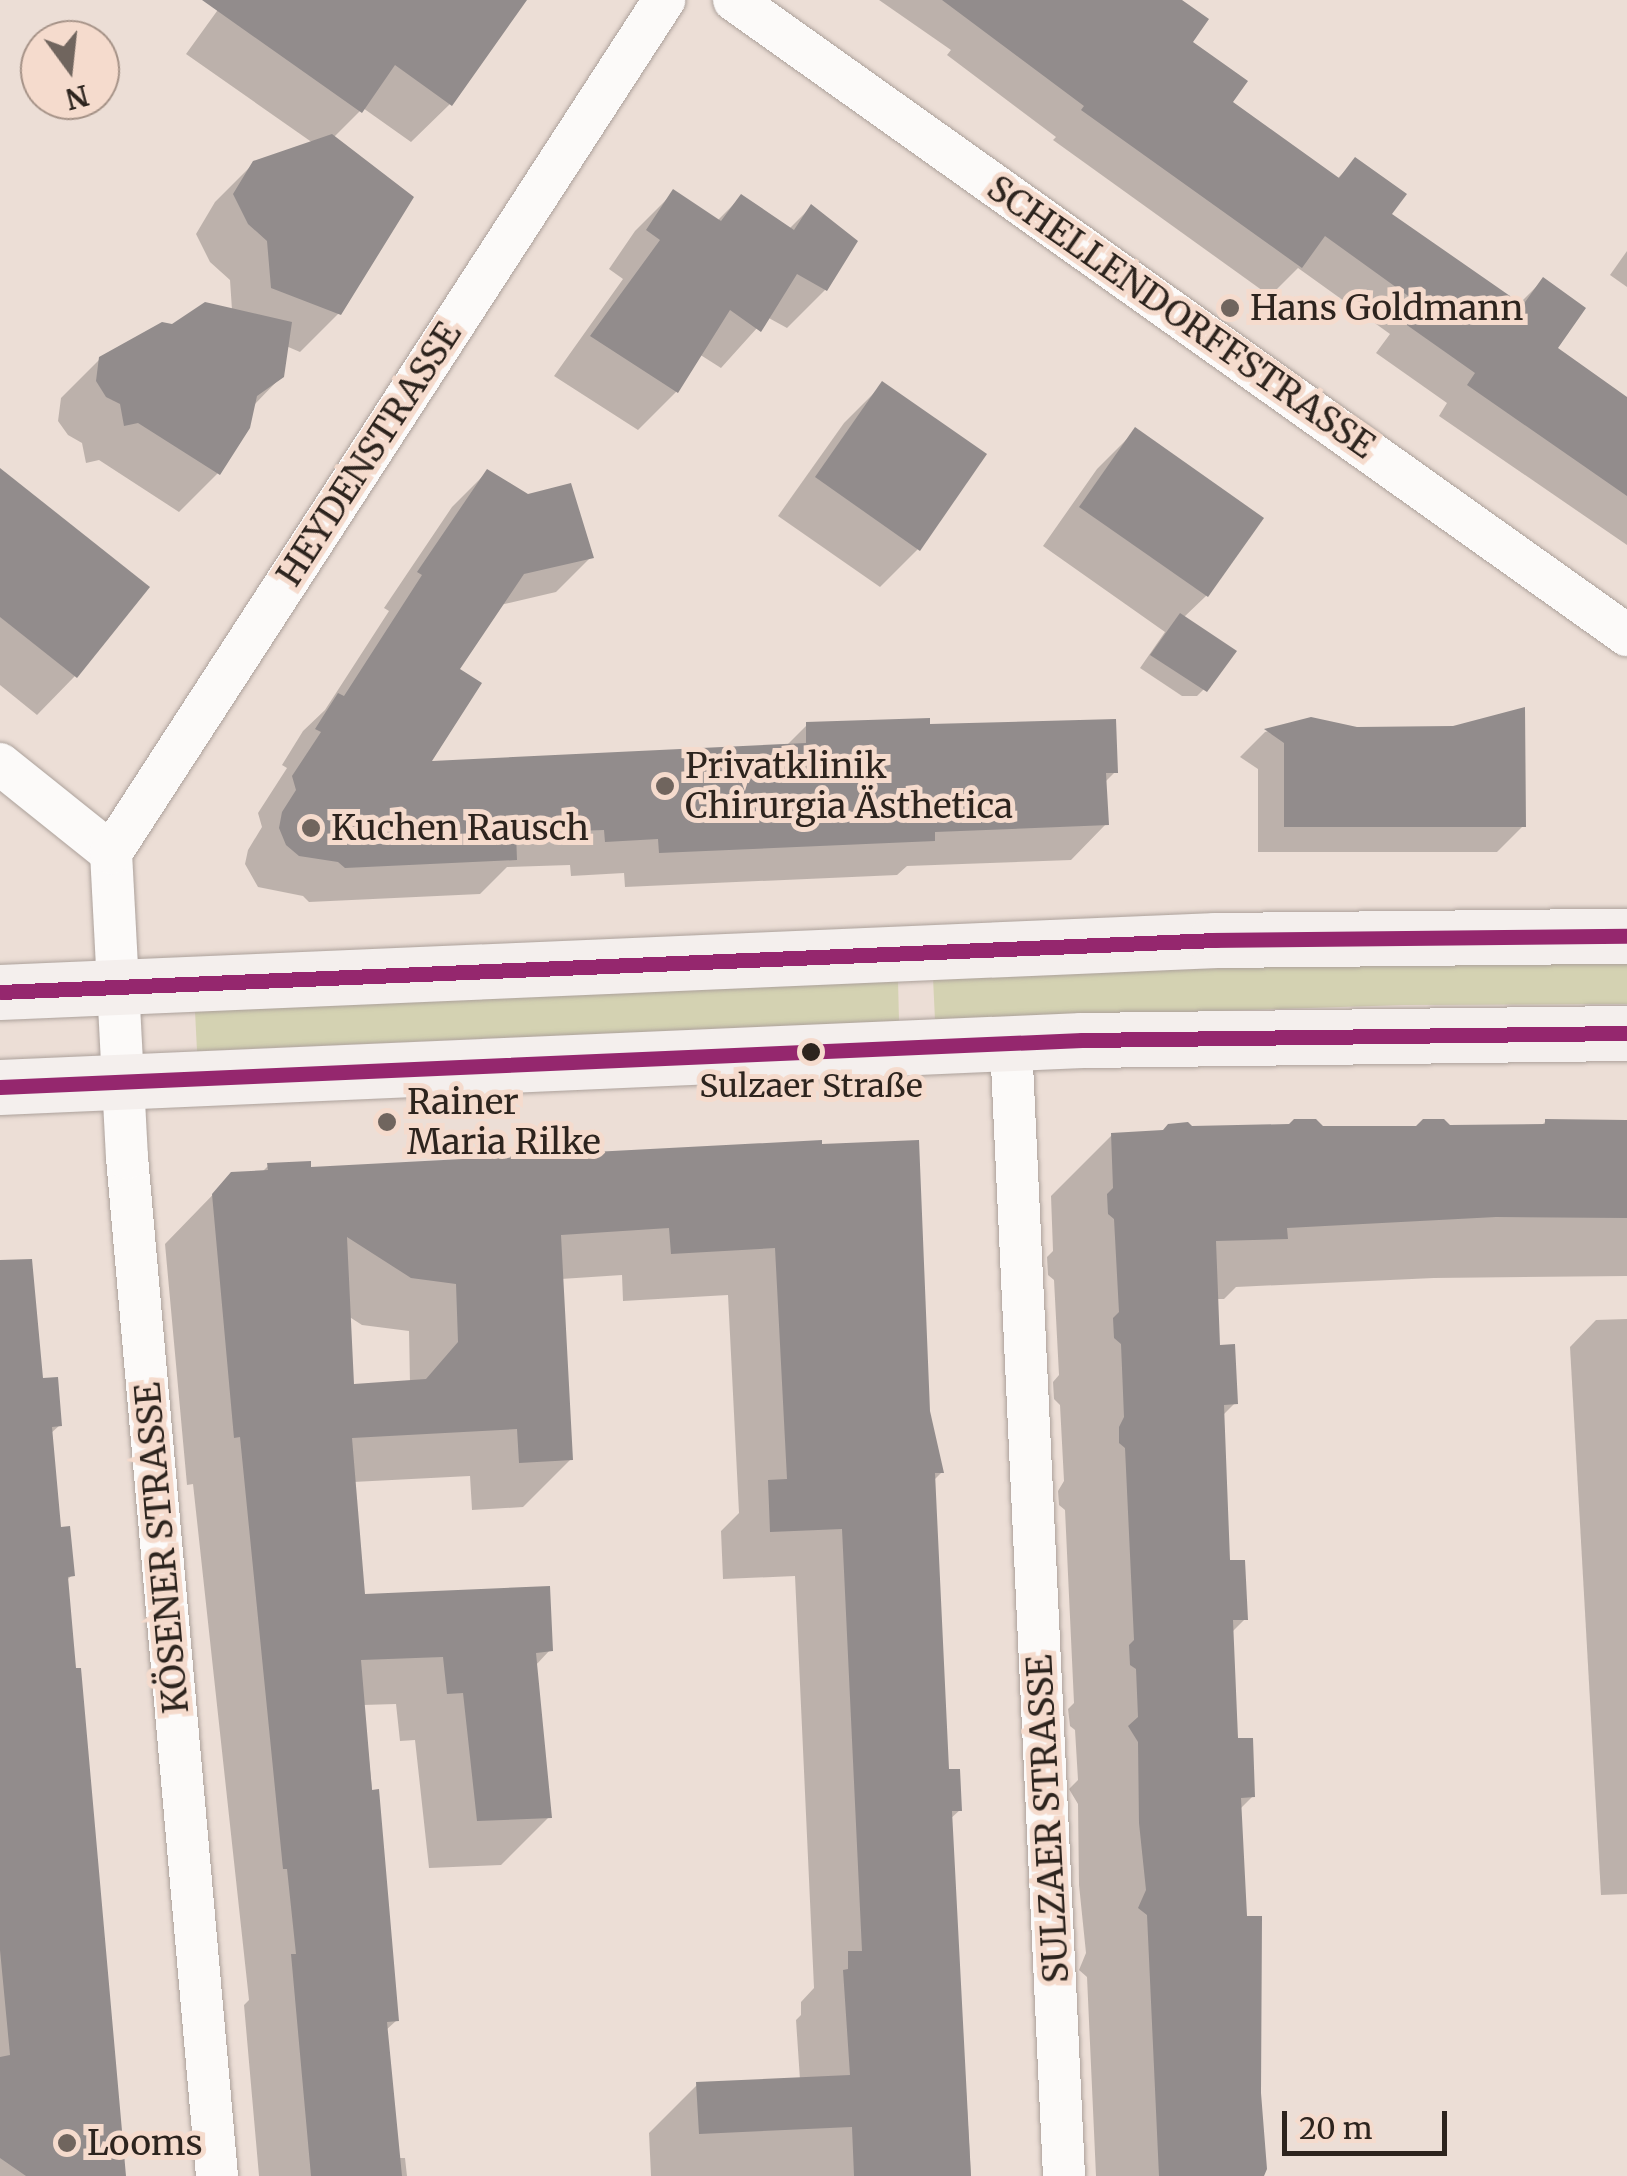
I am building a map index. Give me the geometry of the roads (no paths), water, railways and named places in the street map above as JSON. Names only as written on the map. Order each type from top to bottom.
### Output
[{"type":"main road","points":[[0,992],[1198,941],[1627,936]]},
{"type":"main road","points":[[0,1087],[1011,1043],[1627,1032]]},
{"type":"street","name":"HEYDENSTRASSE","points":[[111,853],[664,0]]},
{"type":"street","name":"SCHELLENDORFFSTRASSE","points":[[734,0],[1627,635]]},
{"type":"street","points":[[0,764],[111,853]]},
{"type":"street","name":"KÖSENER STRASSE","points":[[111,853],[122,1082],[217,2176]]},
{"type":"street","name":"SULZAER STRASSE","points":[[1011,1043],[1064,2176]]},
{"type":"place","name":"Hans Goldmann","points":[[1230,308]]},
{"type":"place","name":"Privatklinik Chirurgia Ästhetica","points":[[665,786]]},
{"type":"place","name":"Kuchen Rausch","points":[[311,828]]},
{"type":"place","name":"Sulzaer Straße","points":[[811,1052]]},
{"type":"place","name":"Rainer Maria Rilke","points":[[387,1122]]},
{"type":"place","name":"Looms","points":[[67,2143]]}]
